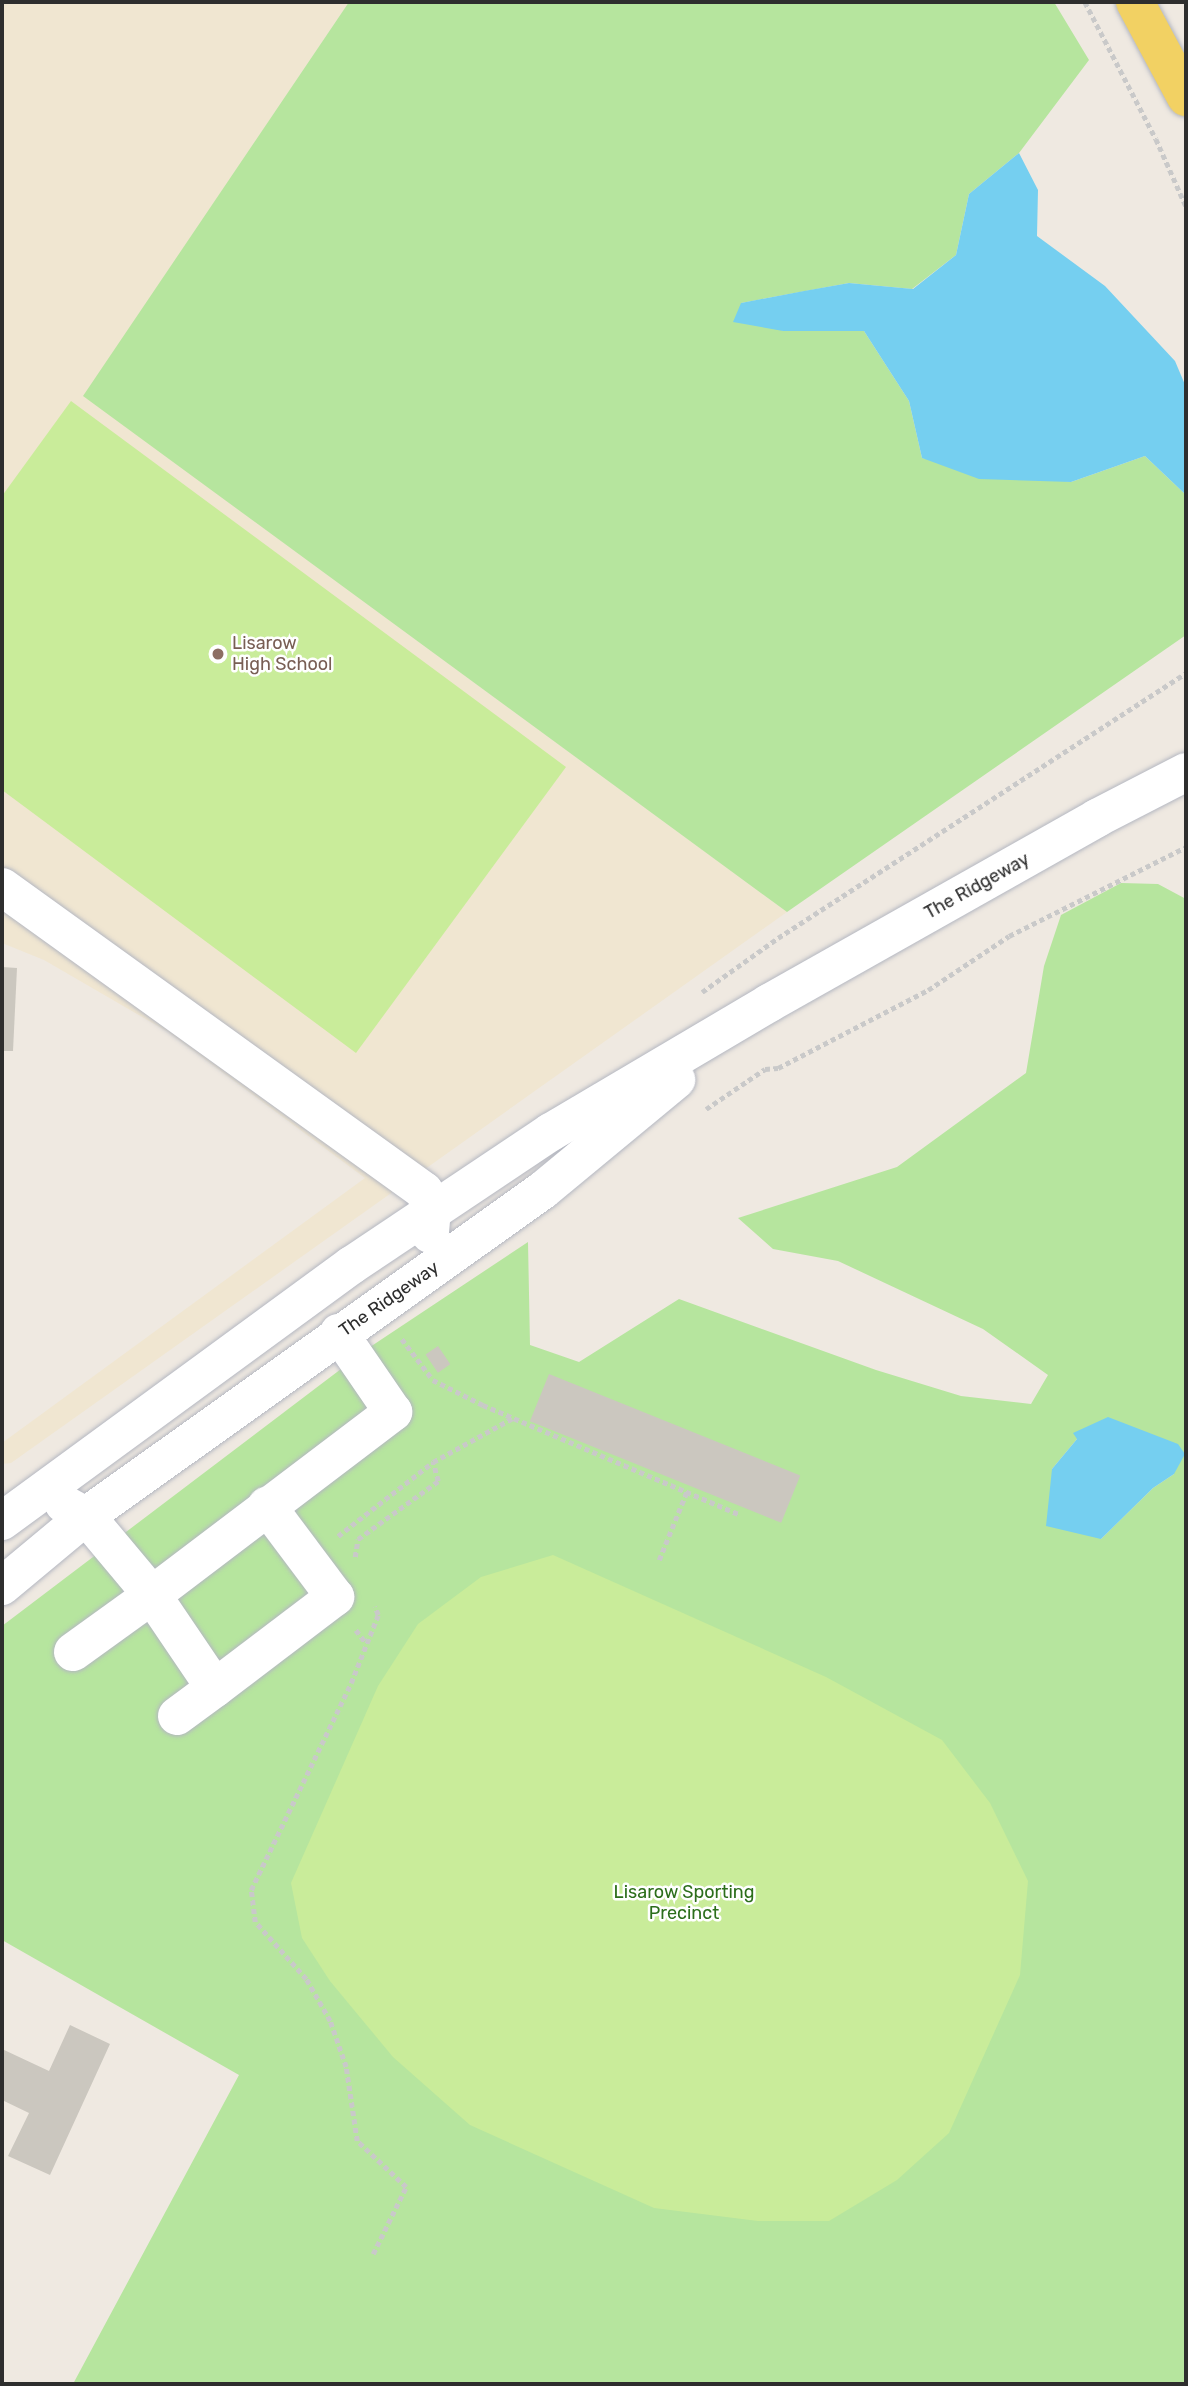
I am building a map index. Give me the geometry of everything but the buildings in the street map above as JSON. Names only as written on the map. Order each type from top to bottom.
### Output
[{"type":"main road","points":[[1135,2],[1186,97]]},
{"type":"street","name":"The Ridgeway","points":[[2,1521],[432,1209],[551,1132],[769,1003],[1097,818],[1186,772]]},
{"type":"street","points":[[2,887],[424,1191],[432,1209],[430,1246],[421,1277]]},
{"type":"street","name":"The Ridgeway","points":[[2,1586],[86,1516],[543,1190],[769,1003]]},
{"type":"street","points":[[73,1652],[393,1412],[339,1334]]},
{"type":"street","points":[[2,1536],[21,1540],[64,1504],[86,1516],[152,1595],[215,1688]]},
{"type":"street","points":[[177,1716],[335,1597],[267,1506]]},
{"type":"path","points":[[1085,2],[1156,139],[1186,206]]},
{"type":"path","points":[[701,993],[778,938],[1186,673]]},
{"type":"path","points":[[778,1068],[928,990],[1009,936],[1186,847]]},
{"type":"path","points":[[399,1336],[433,1380],[741,1515]]},
{"type":"path","points":[[327,1544],[433,1462],[514,1417]]},
{"type":"path","points":[[355,1560],[358,1539],[438,1481],[433,1462]]},
{"type":"path","points":[[659,1560],[687,1491]]},
{"type":"path","points":[[373,2254],[406,2187],[357,2141],[346,2067],[330,2021],[306,1979],[255,1922],[251,1890],[351,1683],[378,1615],[374,1604]]},
{"type":"shaded area","name":"Lisarow High School","points":[[2,2],[349,2],[84,396],[787,912],[11,1463],[2,1464],[2,1443],[365,1178],[168,1032],[44,960],[2,943]]},
{"type":"green space","points":[[349,2],[1054,2],[1089,60],[1019,153],[969,194],[956,255],[912,289],[849,283],[741,303],[783,331],[864,331],[909,401],[922,458],[1071,482],[1145,456],[1186,495],[1186,635],[787,912],[83,396]]},
{"type":"green space","points":[[71,401],[566,767],[356,1053],[2,790],[2,496]]},
{"type":"green space","name":"Lisarow Sporting Precinct","points":[[1121,883],[1158,884],[1186,899],[1186,2384],[73,2384],[239,2075],[2,1940],[2,1626],[370,1347],[528,1242],[530,1345],[579,1362],[679,1299],[876,1370],[961,1396],[1031,1404],[1048,1375],[983,1329],[838,1261],[773,1249],[738,1218],[897,1167],[1026,1073],[1044,966],[1061,915]],"holes":[[[1077,1439],[1174,1474],[1153,1488],[1101,1539],[1052,1469]]]},
{"type":"green space","points":[[553,1555],[826,1677],[942,1740],[990,1803],[1028,1881],[1020,1975],[949,2133],[897,2180],[829,2221],[758,2221],[654,2208],[470,2125],[393,2057],[330,1981],[302,1938],[291,1883],[378,1686],[418,1624],[481,1577]]},
{"type":"water","points":[[1019,153],[1038,190],[1037,236],[1105,286],[1175,361],[1186,387],[1186,495],[1145,456],[1071,482],[979,479],[922,458],[909,401],[864,331],[783,331],[733,322],[741,303],[804,291],[849,283],[913,289],[956,255],[969,194]]},
{"type":"water","points":[[1108,1417],[1178,1444],[1185,1454],[1174,1474],[1153,1488],[1101,1539],[1046,1526],[1052,1469],[1077,1439],[1073,1433]]},
{"type":"place","name":"Lisarow High School","points":[[218,654]]}]
